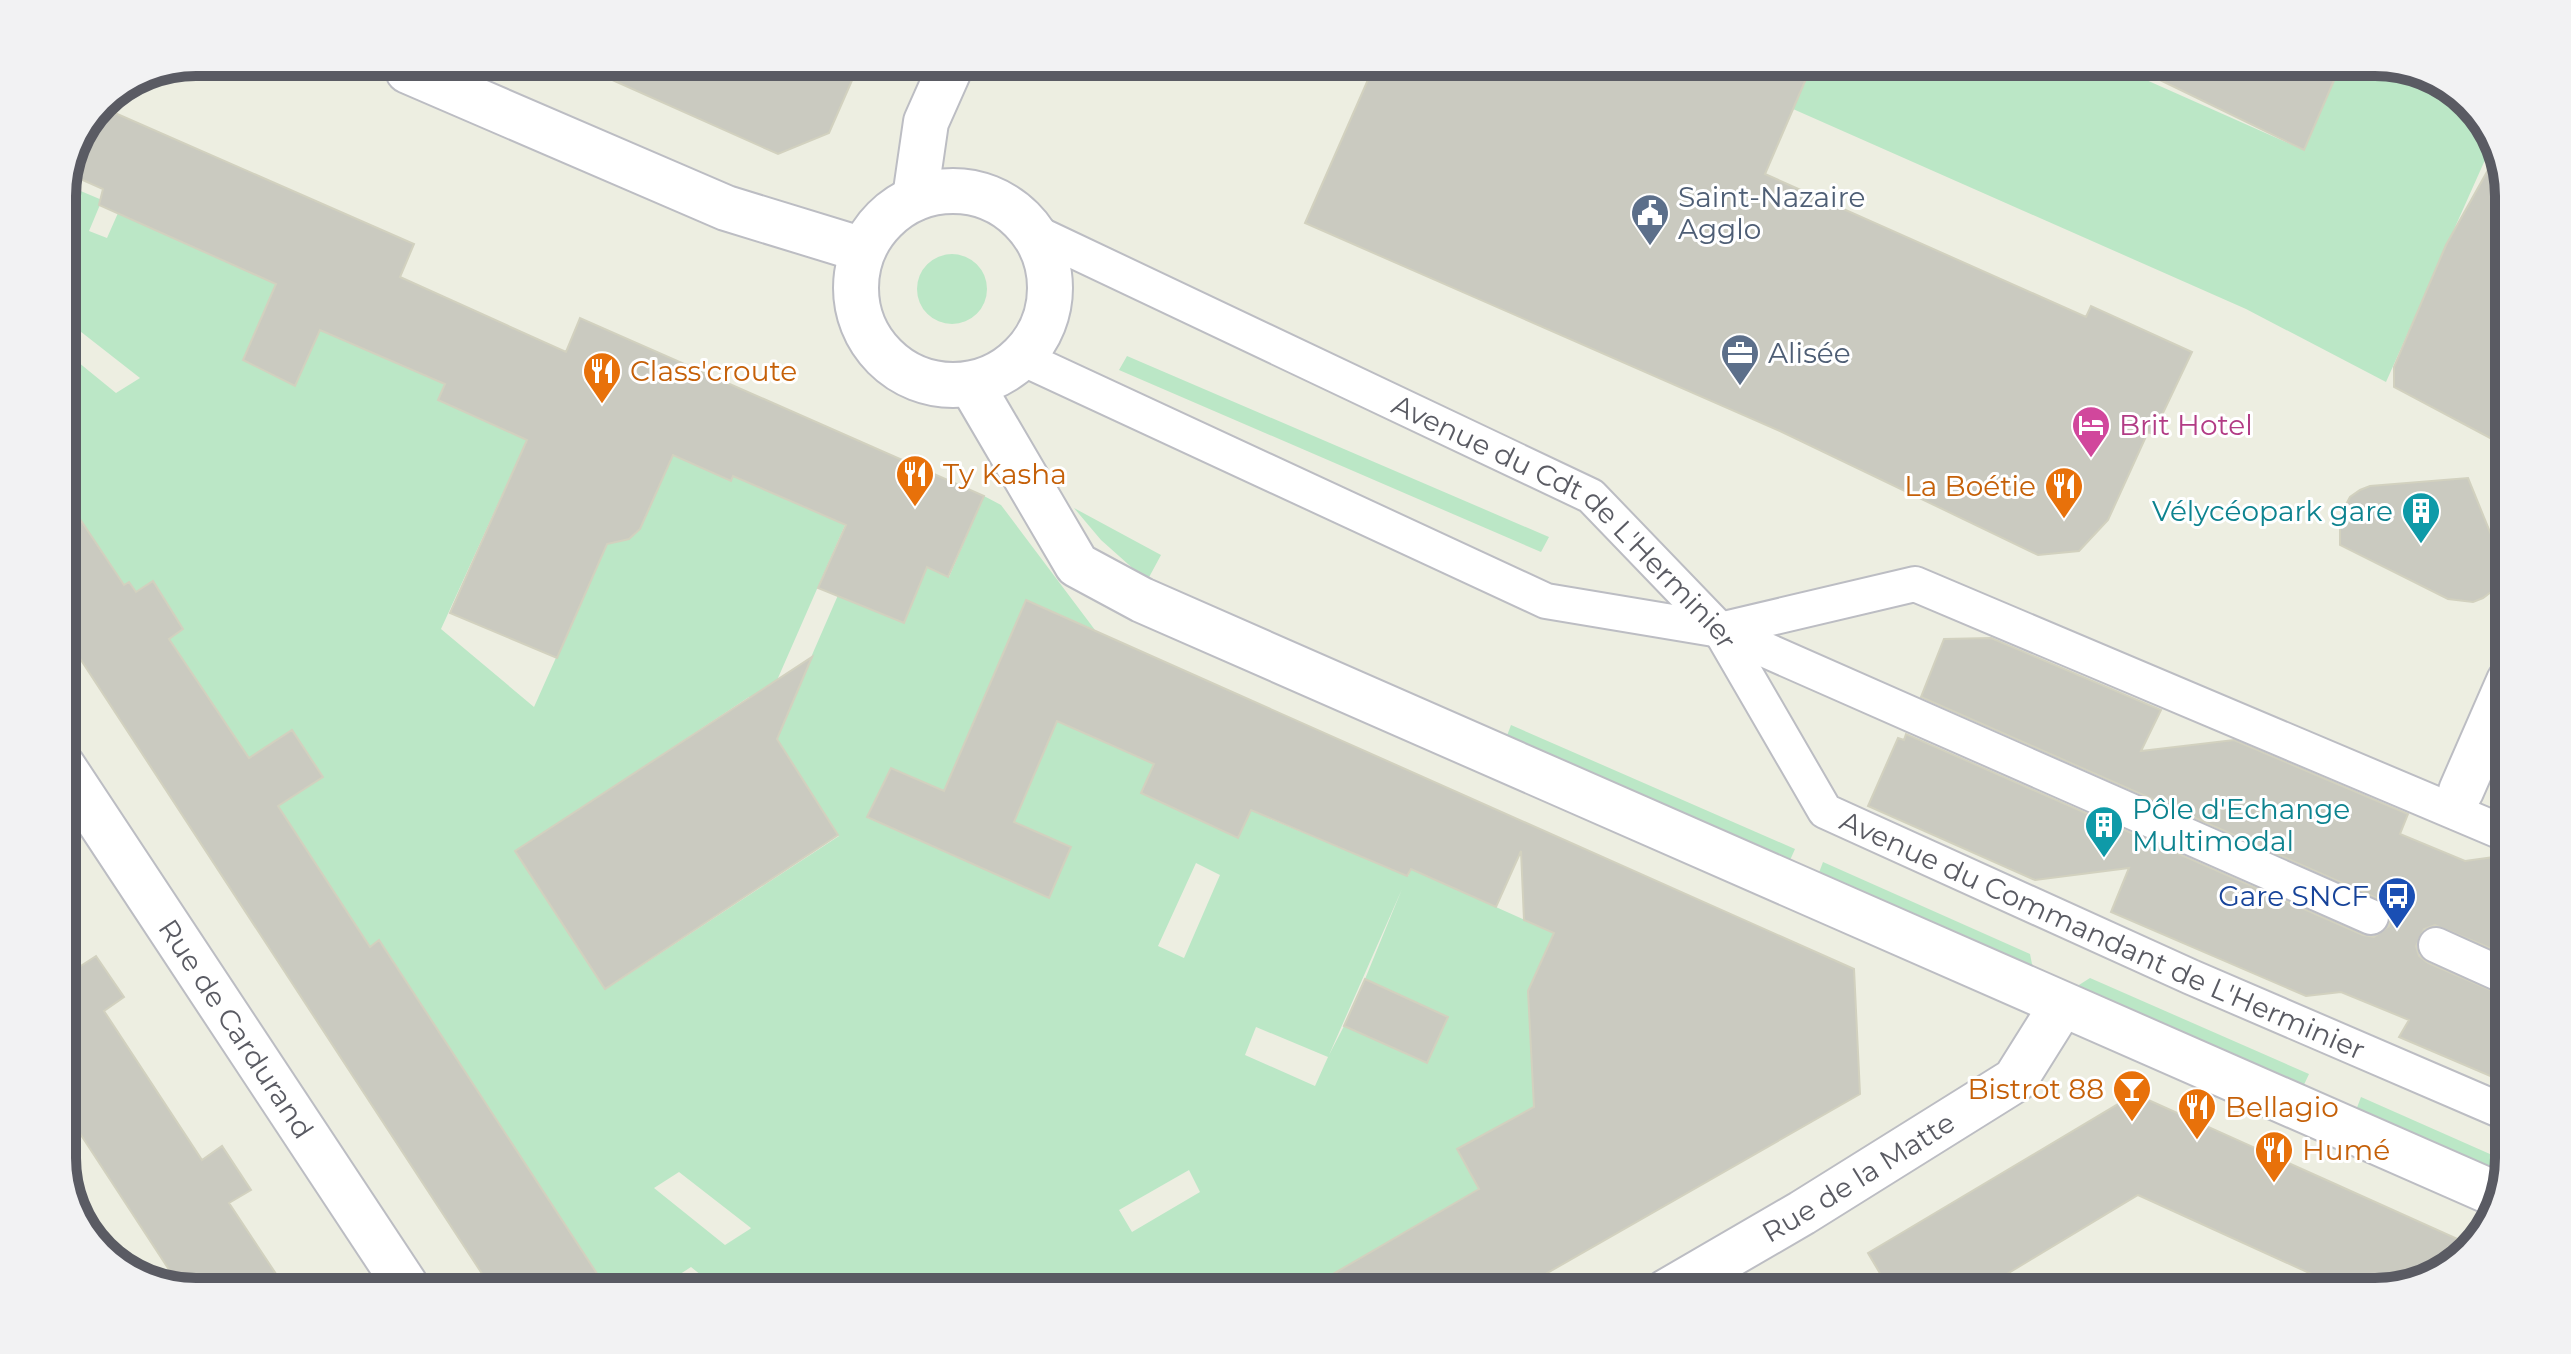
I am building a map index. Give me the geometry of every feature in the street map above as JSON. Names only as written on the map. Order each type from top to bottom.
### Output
[{"type":"street","points":[[420,76],[726,208],[863,250]]},
{"type":"street","points":[[915,198],[926,122],[946,76]]},
{"type":"street","points":[[947,190],[980,195],[1009,208],[1032,231],[1045,256],[1050,283],[1048,310],[1038,335],[1022,358],[998,375],[971,384],[942,385],[915,379],[890,363],[871,342],[858,313],[855,281],[863,250],[876,228],[893,211],[915,198],[947,190]]},
{"type":"street","points":[[971,384],[1077,565],[1182,619],[2490,1192]]},
{"type":"street","points":[[2461,791],[2495,713]]},
{"type":"street","name":"Rue de Cardurand","points":[[76,786],[401,1278]]},
{"type":"street","name":"Rue de la Matte","points":[[1690,1278],[1802,1213],[2015,1080],[2062,1005]]},
{"type":"lane","name":"Avenue du Cdt de L'Herminier","points":[[1032,231],[1591,496],[1720,630]]},
{"type":"lane","name":"Avenue du Cdt de L'Herminier","points":[[1022,358],[1546,601],[1720,630]]},
{"type":"lane","points":[[1720,630],[1915,584],[2495,829]]},
{"type":"lane","points":[[1720,630],[2371,917]]},
{"type":"lane","name":"Avenue du Commandant de L'Herminier","points":[[1720,630],[1825,811],[2191,977],[2495,1108]]},
{"type":"lane","points":[[2436,945],[2495,972]]},
{"type":"green space","points":[[1807,76],[2137,76],[2304,150],[2336,76],[2375,76],[2413,82],[2442,96],[2475,129],[2488,154],[2386,382],[2246,309],[1793,109]]},
{"type":"green space","points":[[76,189],[102,200],[89,231],[107,238],[118,213],[276,284],[245,361],[296,384],[317,336],[307,288],[445,384],[439,399],[527,440],[441,629],[534,707],[651,445],[731,481],[733,476],[845,525],[778,678],[792,701],[862,540],[904,622],[927,567],[949,577],[984,496],[1001,505],[1095,630],[1026,600],[971,730],[1041,759],[1057,721],[1154,764],[1142,793],[1175,809],[1266,707],[1310,727],[1268,818],[1408,876],[1411,869],[1554,933],[1528,991],[1534,1106],[1591,1104],[1653,1213],[1610,1237],[1568,1166],[1527,1189],[1492,1130],[1458,1149],[1480,1189],[1326,1278],[705,1278],[691,1267],[674,1278],[582,1278],[499,1124],[380,941],[370,947],[271,810],[323,776],[292,730],[249,759],[129,582],[124,585],[76,513],[76,360],[116,393],[140,378],[76,328]],"holes":[[[749,697],[839,836],[606,989],[516,851]],[[891,768],[1071,847],[1049,898],[868,818]],[[1196,863],[1220,875],[1184,958],[1158,946]],[[1402,889],[1365,979],[1447,1017],[1427,1062],[1344,1026],[1329,1055]],[[1256,1027],[1328,1057],[1315,1086],[1245,1055]],[[1189,1170],[1200,1192],[1132,1232],[1119,1210]],[[679,1172],[751,1228],[725,1245],[654,1188]]]},
{"type":"green space","points":[[952,254],[977,264],[987,289],[977,314],[952,324],[927,314],[917,289],[927,264]]},
{"type":"green space","points":[[1127,356],[1549,537],[1541,552],[1119,370]]},
{"type":"green space","points":[[1074,508],[1161,555],[1147,581],[1101,540]]},
{"type":"green space","points":[[1511,725],[1795,849],[1787,867],[1505,741]]},
{"type":"green space","points":[[1823,862],[2030,954],[2034,974],[1817,878]]},
{"type":"green space","points":[[2090,978],[2309,1074],[2301,1091],[2071,990]]},
{"type":"green space","points":[[2361,1097],[2495,1156],[2494,1174],[2355,1113]]},
{"type":"building","points":[[603,76],[854,76],[829,133],[778,154]]},
{"type":"building","points":[[1370,76],[1807,76],[1765,174],[2086,317],[2091,306],[2192,352],[2153,434],[2148,432],[2108,520],[2079,551],[2038,555],[1780,431],[1305,223]]},
{"type":"building","points":[[2152,76],[2336,76],[2304,150]]},
{"type":"building","points":[[111,111],[414,244],[400,277],[566,352],[580,318],[984,496],[948,577],[927,567],[904,623],[818,588],[846,525],[733,476],[731,481],[673,455],[640,529],[629,539],[607,544],[557,658],[450,613],[527,440],[438,400],[445,384],[320,330],[295,386],[243,360],[276,284],[99,205],[103,189],[78,178],[85,150],[96,129]]},
{"type":"building","points":[[2491,165],[2495,188],[2495,441],[2394,387],[2394,367],[2446,245]]},
{"type":"building","name":"Vélycéopark gare","points":[[2468,478],[2495,544],[2495,589],[2473,602],[2448,599],[2340,545],[2340,516],[2350,497],[2370,486]]},
{"type":"building","points":[[76,513],[124,585],[129,582],[136,592],[153,581],[183,629],[169,639],[249,758],[292,730],[323,777],[278,806],[370,947],[379,940],[600,1278],[485,1278],[76,652]]},
{"type":"building","points":[[1026,600],[1854,969],[1860,1094],[1538,1278],[1326,1278],[1479,1189],[1457,1149],[1534,1107],[1528,991],[1554,933],[1524,920],[1521,851],[1496,907],[1411,869],[1407,876],[1251,810],[1238,838],[1141,793],[1154,764],[1057,721],[1014,822],[1071,847],[1049,898],[867,817],[891,768],[944,791]]},
{"type":"building","name":"Pôle d'Echange Multimodal","points":[[1991,638],[2161,710],[2141,751],[2234,740],[2408,814],[2400,834],[2465,861],[2495,857],[2495,950],[2435,925],[2424,929],[2416,946],[2419,956],[2428,963],[2495,992],[2495,1078],[2399,1037],[2409,1020],[2341,992],[2306,996],[2111,912],[2129,868],[2035,880],[1868,806],[1898,738],[1904,740],[1906,734],[2363,935],[2374,937],[2389,926],[2391,914],[2379,899],[1921,697],[1944,639]]},
{"type":"building","points":[[812,657],[777,739],[838,835],[605,989],[515,851]]},
{"type":"building","points":[[96,956],[124,997],[104,1011],[202,1160],[222,1146],[251,1190],[229,1203],[279,1278],[173,1276],[76,1127],[76,969]]},
{"type":"building","points":[[1365,979],[1448,1017],[1427,1063],[1344,1026]]},
{"type":"building","points":[[2135,1094],[2461,1241],[2442,1258],[2413,1272],[2375,1278],[2320,1278],[2138,1195],[2000,1278],[1883,1278],[1868,1253]]},
{"type":"place","name":"Saint-Nazaire Agglo","points":[[1650,247]]},
{"type":"place","name":"Alisée","points":[[1740,387]]},
{"type":"place","name":"Class'croute","points":[[602,405]]},
{"type":"place","name":"Brit Hotel","points":[[2091,459]]},
{"type":"place","name":"Ty Kasha","points":[[915,508]]},
{"type":"place","name":"La Boétie","points":[[2064,520]]},
{"type":"place","name":"Vélycéopark gare","points":[[2421,545]]},
{"type":"place","name":"Pôle d'Echange Multimodal","points":[[2104,859]]},
{"type":"place","name":"Gare SNCF","points":[[2397,930]]},
{"type":"place","name":"Bistrot 88","points":[[2132,1123]]},
{"type":"place","name":"Bellagio","points":[[2197,1141]]},
{"type":"place","name":"Humé","points":[[2274,1184]]}]
